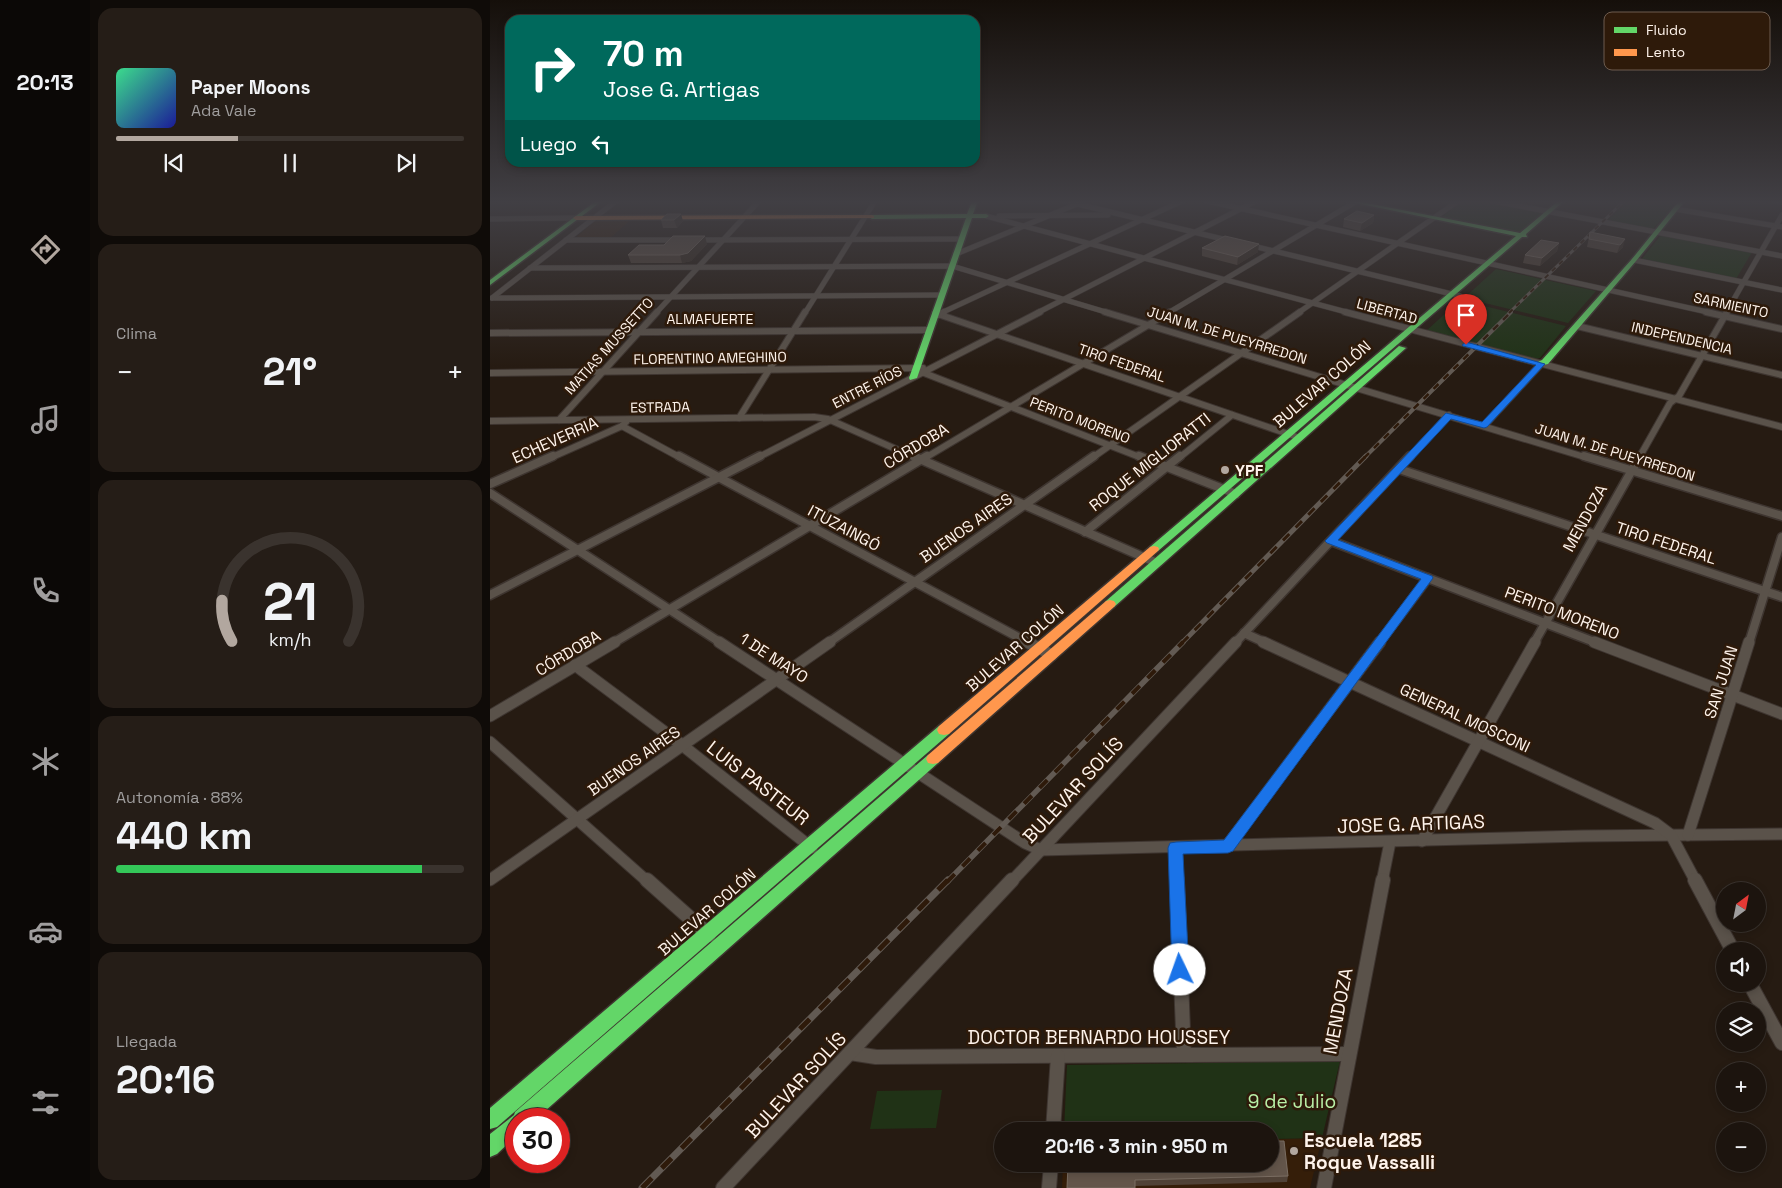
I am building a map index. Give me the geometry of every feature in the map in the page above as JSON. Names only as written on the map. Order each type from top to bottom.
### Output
[{"type":"main road","points":[[490,282],[524,256]]},
{"type":"main road","points":[[917,373],[929,330],[936,315],[955,256]]},
{"type":"main road","name":"BULEVAR COLÓN","points":[[490,1120],[1145,557],[1224,490],[1294,436],[1500,256]]},
{"type":"main road","points":[[1541,364],[1545,362],[1637,256]]},
{"type":"main road","name":"BULEVAR COLÓN","points":[[535,1108],[1236,494],[1294,436]]},
{"type":"main road","points":[[490,1147],[505,1134]]},
{"type":"street","points":[[491,299],[545,256]]},
{"type":"street","name":"MATIAS MUSSETTO","points":[[559,420],[709,256]]},
{"type":"street","points":[[739,418],[840,256]]},
{"type":"street","points":[[936,315],[1063,256]]},
{"type":"street","name":"LIBERTAD","points":[[1138,256],[1782,427]]},
{"type":"street","name":"ENTRE RÍOS","points":[[490,595],[831,420],[917,373],[931,368],[1147,256]]},
{"type":"street","name":"CÓRDOBA","points":[[490,716],[1263,256]]},
{"type":"street","points":[[1294,256],[1455,295]]},
{"type":"street","name":"BUENOS AIRES","points":[[490,880],[1379,256]]},
{"type":"street","name":"SARMIENTO","points":[[1454,256],[1782,329]]},
{"type":"street","name":"MENDOZA","points":[[1422,841],[1670,403],[1679,396],[1758,256]]},
{"type":"street","points":[[1634,260],[1782,290]]},
{"type":"street","name":"JUAN M. DE PUEYRREDON","points":[[530,268],[952,266],[1782,516]]},
{"type":"street","points":[[491,299],[942,295]]},
{"type":"street","name":"TIRO FEDERAL","points":[[936,315],[997,334],[1294,436]]},
{"type":"street","name":"INDEPENDENCIA","points":[[1577,326],[1782,375]]},
{"type":"street","name":"ALMAFUERTE","points":[[490,332],[929,330]]},
{"type":"street","points":[[1484,426],[1541,364]]},
{"type":"street","name":"FLORENTINO AMEGHINO","points":[[490,372],[769,370],[917,373]]},
{"type":"street","name":"PERITO MORENO","points":[[917,373],[1236,494]]},
{"type":"street","name":"ROQUE MIGLIORATTI","points":[[1084,532],[1232,415]]},
{"type":"street","name":"BULEVAR SOLÍS","points":[[723,1188],[1449,415]]},
{"type":"street","name":"ESTRADA","points":[[490,421],[821,417],[831,420]]},
{"type":"street","name":"ECHEVERRIA","points":[[490,484],[622,426],[629,419]]},
{"type":"street","points":[[831,420],[1157,563]]},
{"type":"street","name":"ITUZAINGÓ","points":[[622,426],[1052,655]]},
{"type":"street","name":"TIRO FEDERAL","points":[[1399,469],[1782,597]]},
{"type":"street","name":"1 DE MAYO","points":[[490,493],[1026,843],[1041,850]]},
{"type":"street","name":"SAN JUAN","points":[[1688,835],[1782,537]]},
{"type":"street","name":"PERITO MORENO","points":[[1331,541],[1782,714]]},
{"type":"street","points":[[1228,846],[1428,578]]},
{"type":"street","name":"GENERAL MOSCONI","points":[[1244,634],[1479,740],[1655,823],[1671,835]]},
{"type":"street","name":"LUIS PASTEUR","points":[[575,665],[682,745],[822,856]]},
{"type":"street","points":[[490,742],[578,818],[719,946]]},
{"type":"street","name":"JOSE G. ARTIGAS","points":[[1041,850],[1059,852],[1422,841],[1782,834]]},
{"type":"street","points":[[1671,835],[1728,942]]},
{"type":"street","name":"MENDOZA","points":[[1324,1188],[1390,842]]},
{"type":"street","points":[[1176,848],[1184,1055]]},
{"type":"street","points":[[1754,992],[1782,1043]]},
{"type":"street","name":"DOCTOR BERNARDO HOUSSEY","points":[[850,1054],[876,1057],[1349,1054]]},
{"type":"street","points":[[1054,1122],[1058,1056]]},
{"type":"street","points":[[1049,1188],[1050,1172]]},
{"type":"shaded area","name":"Escuela 1285 Roque Vassalli","points":[[1322,1138],[1310,1188],[1062,1188],[1063,1172],[1279,1172],[1279,1139]]},
{"type":"green space","points":[[1644,256],[1749,256],[1736,279],[1641,260]]},
{"type":"green space","points":[[1496,269],[1596,291],[1568,323],[1464,298]]},
{"type":"green space","points":[[1460,300],[1566,326],[1540,358],[1534,359],[1426,331]]},
{"type":"green space","name":"9 de Julio","points":[[1340,1061],[1322,1138],[1279,1139],[1279,1122],[1064,1122],[1067,1065]]},
{"type":"green space","points":[[942,1090],[936,1128],[870,1129],[877,1091]]},
{"type":"building","points":[[1279,1141],[1284,1141],[1288,1176],[1135,1180],[1135,1188],[1067,1188],[1068,1172],[1279,1172]]},
{"type":"railway","points":[[1509,313],[1567,256]]},
{"type":"railway","points":[[1365,457],[1511,312]]},
{"type":"railway","points":[[1182,643],[1365,457]]},
{"type":"railway","points":[[947,882],[1183,642]]},
{"type":"railway","points":[[642,1188],[948,880]]},
{"type":"traffic: fast","points":[[490,283],[525,256]]},
{"type":"traffic: fast","points":[[913,378],[956,256]]},
{"type":"traffic: fast","points":[[1154,549],[1496,256]]},
{"type":"traffic: fast","points":[[1541,364],[1545,362],[1637,256]]},
{"type":"traffic: fast","points":[[1110,604],[1402,348]]},
{"type":"traffic: fast","points":[[490,1120],[944,730]]},
{"type":"traffic: fast","points":[[535,1108],[933,759]]},
{"type":"traffic: fast","points":[[490,1147],[505,1134]]},
{"type":"traffic: slow","points":[[944,730],[1154,549]]},
{"type":"traffic: slow","points":[[933,759],[1110,604]]},
{"type":"place","name":"YPF","points":[[1225,470]]},
{"type":"place","name":"Escuela 1285 Roque Vassalli","points":[[1294,1151]]},
{"type":"route","points":[[1180,970],[1176,848],[1228,846],[1428,578],[1331,541],[1449,415],[1484,426],[1541,364],[1466,345]]}]
